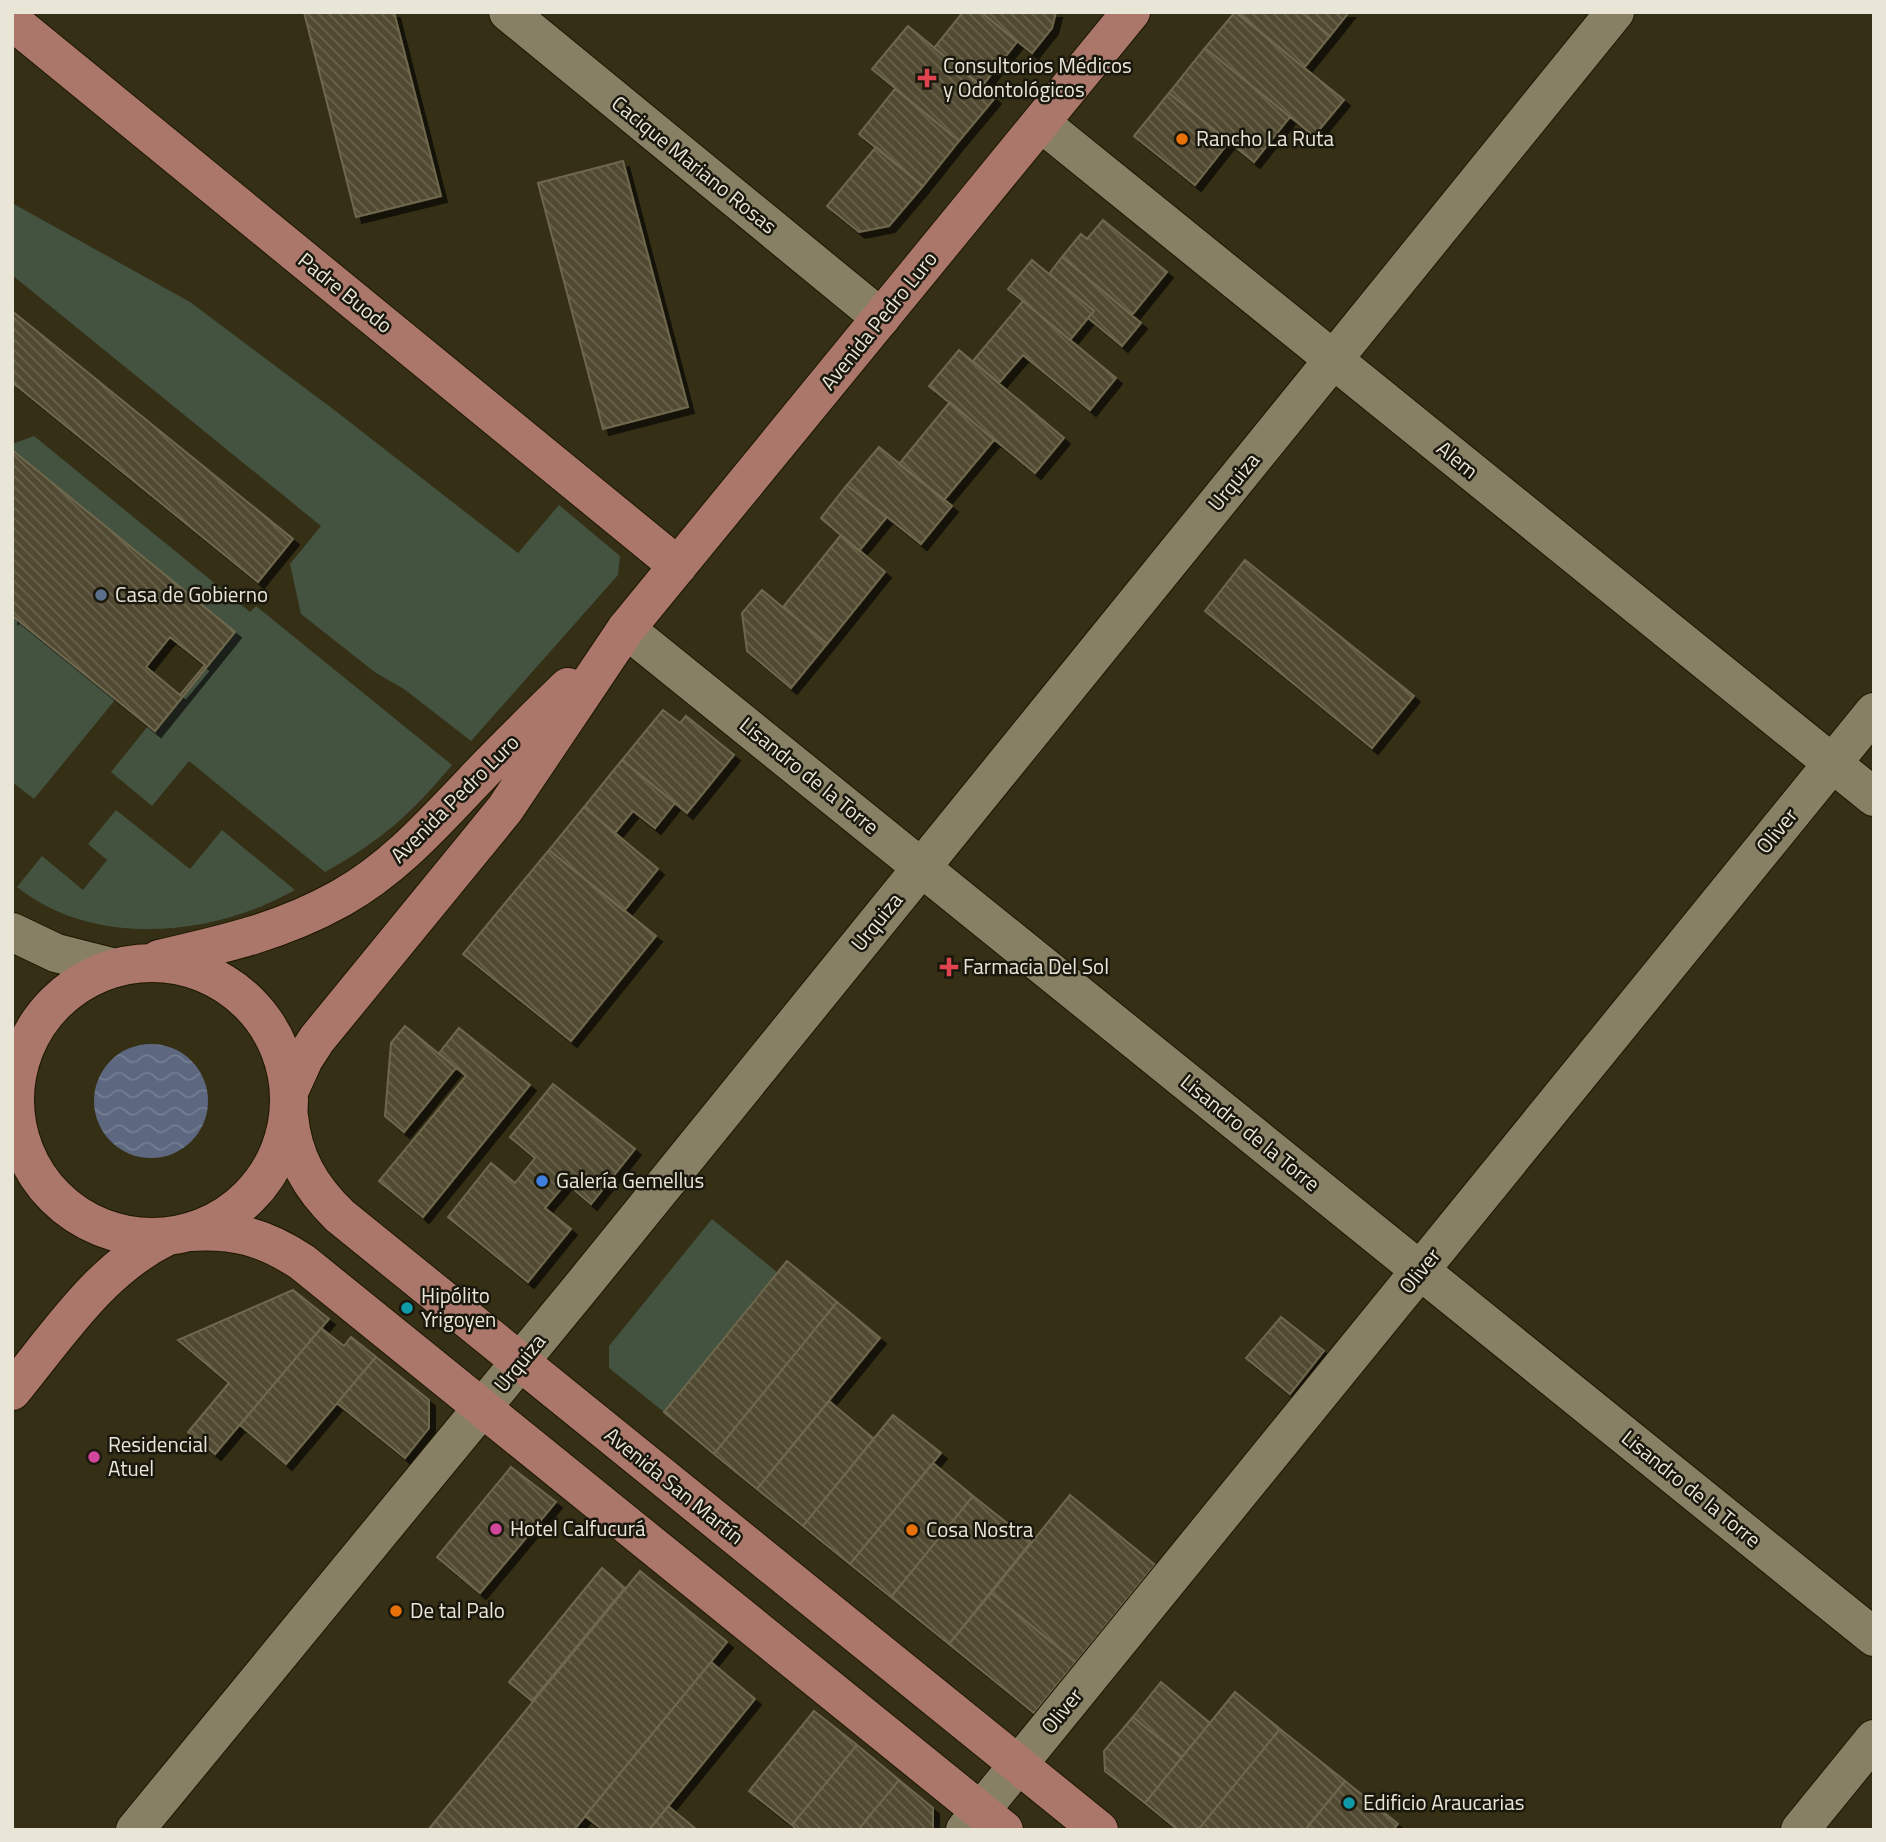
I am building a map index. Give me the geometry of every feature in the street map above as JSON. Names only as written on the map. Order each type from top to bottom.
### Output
[{"type":"main road","name":"Avenida Pedro Luro","points":[[177,1235],[211,1224],[231,1213],[249,1198],[264,1180],[276,1160],[284,1138],[298,1071],[317,1039],[505,809],[626,629],[1041,123],[1120,16]]},
{"type":"main road","name":"Padre Buodo","points":[[12,21],[678,566]]},
{"type":"main road","name":"Avenida Pedro Luro","points":[[14,1092],[22,1054],[31,1035],[50,1008],[75,986],[126,966],[239,941],[273,929],[339,899],[369,880],[414,844],[490,763],[626,629]]},
{"type":"main road","name":"Avenida San Martín","points":[[126,966],[181,966],[222,982],[240,995],[256,1011],[279,1048],[298,1160],[322,1197],[340,1216],[1099,1830]]},
{"type":"main road","points":[[12,1160],[14,1092]]},
{"type":"main road","points":[[14,1092],[22,1142],[30,1164],[43,1184],[59,1201],[87,1221],[120,1234],[143,1237],[239,1233],[255,1237],[287,1252],[482,1408],[984,1824]]},
{"type":"main road","points":[[12,1391],[102,1283],[131,1256],[177,1235]]},
{"type":"street","name":"Cacique Mariano Rosas","points":[[508,12],[881,318]]},
{"type":"street","name":"Urquiza","points":[[135,1830],[520,1362],[1615,12]]},
{"type":"street","name":"Alem","points":[[1041,123],[1874,797]]},
{"type":"street","name":"Lisandro de la Torre","points":[[626,629],[1874,1637]]},
{"type":"street","name":"Oliver","points":[[984,1824],[1018,1765],[1874,712]]},
{"type":"street","points":[[12,932],[56,953],[126,966]]},
{"type":"street","points":[[1800,1830],[1874,1739]]},
{"type":"green space","points":[[12,203],[190,302],[518,553],[559,505],[620,556],[618,575],[471,741],[404,689],[376,673],[301,614],[290,564],[321,526],[12,275]]},
{"type":"green space","points":[[34,436],[250,612],[256,606],[452,765],[394,825],[363,849],[325,872],[189,761],[152,806],[111,772],[148,726],[155,731],[235,632],[12,450],[12,444]]},
{"type":"green space","points":[[12,615],[115,700],[34,799],[12,782]]},
{"type":"green space","points":[[116,810],[190,869],[222,830],[295,890],[262,906],[227,918],[165,929],[133,929],[72,917],[43,904],[17,887],[42,856],[83,890],[107,860],[88,844]]},
{"type":"green space","points":[[712,1219],[777,1272],[664,1412],[609,1368],[609,1346]]},
{"type":"water","points":[[151,1044],[173,1049],[191,1061],[203,1079],[208,1101],[203,1123],[191,1141],[173,1153],[151,1158],[129,1153],[111,1141],[99,1123],[94,1101],[99,1079],[111,1061],[129,1049]]},
{"type":"building","points":[[304,12],[394,12],[441,196],[356,217]]},
{"type":"building","points":[[963,12],[981,12],[1017,42],[982,86],[934,48]]},
{"type":"building","points":[[981,12],[1056,12],[1052,28],[1032,53]]},
{"type":"building","points":[[1235,12],[1344,100],[1314,136],[1205,48]]},
{"type":"building","points":[[1237,12],[1301,12],[1330,36],[1304,68]]},
{"type":"building","points":[[1301,12],[1349,12],[1330,36]]},
{"type":"building","name":"Consultorios Médicos y Odontológicos","points":[[908,26],[995,98],[959,141],[872,69]]},
{"type":"building","points":[[1205,48],[1290,117],[1254,162],[1169,93]]},
{"type":"building","points":[[895,89],[959,141],[923,186],[859,134]]},
{"type":"building","name":"Rancho La Ruta","points":[[1169,93],[1229,142],[1195,185],[1134,136]]},
{"type":"building","points":[[876,147],[923,186],[889,226],[859,232],[827,206]]},
{"type":"building","points":[[623,161],[688,407],[603,429],[538,183]]},
{"type":"building","points":[[1103,220],[1167,272],[1132,315],[1062,257],[1081,234],[1087,239]]},
{"type":"building","points":[[1062,257],[1141,323],[1122,346],[1088,318],[1094,311],[1049,274]]},
{"type":"building","points":[[1032,260],[1094,311],[1070,340],[1008,289]]},
{"type":"building","points":[[1023,301],[1116,378],[1090,410],[1023,355],[999,383],[973,361]]},
{"type":"building","points":[[12,311],[293,539],[258,582],[12,382]]},
{"type":"building","points":[[959,350],[1064,438],[1035,473],[929,386]]},
{"type":"building","points":[[950,402],[994,440],[944,500],[899,464]]},
{"type":"building","points":[[879,447],[952,506],[921,544],[847,485]]},
{"type":"building","name":"Casa de Gobierno","points":[[12,450],[235,632],[155,731],[12,618]],"holes":[[[170,637],[205,665],[180,695],[146,667]]]},
{"type":"building","points":[[847,485],[887,517],[859,551],[821,518]]},
{"type":"building","points":[[841,535],[885,572],[827,644],[783,607]]},
{"type":"building","points":[[1245,560],[1414,696],[1372,748],[1205,611]]},
{"type":"building","points":[[762,590],[827,644],[791,688],[747,651],[742,613]]},
{"type":"building","points":[[663,710],[680,723],[686,716],[734,755],[687,813],[622,760]]},
{"type":"building","points":[[622,760],[675,803],[655,828],[633,811],[615,833],[584,807]]},
{"type":"building","points":[[584,807],[658,869],[624,911],[549,850]]},
{"type":"building","points":[[549,850],[656,936],[571,1041],[463,954]]},
{"type":"building","points":[[405,1026],[456,1068],[404,1132],[385,1116],[391,1043]]},
{"type":"building","points":[[459,1028],[530,1085],[423,1217],[379,1181],[466,1076],[439,1053]]},
{"type":"building","points":[[553,1084],[635,1149],[591,1204],[566,1183],[545,1208],[571,1229],[528,1282],[448,1217],[491,1163],[515,1183],[535,1158],[510,1137]]},
{"type":"building","points":[[787,1261],[837,1302],[714,1454],[664,1412]]},
{"type":"building","points":[[293,1290],[329,1319],[215,1454],[188,1432],[229,1383],[178,1340]]},
{"type":"building","points":[[837,1302],[880,1338],[757,1489],[714,1454]]},
{"type":"building","points":[[1281,1317],[1324,1351],[1290,1394],[1246,1358]]},
{"type":"building","points":[[321,1328],[344,1346],[351,1337],[376,1357],[286,1464],[240,1425]]},
{"type":"building","points":[[376,1357],[429,1400],[429,1428],[405,1458],[337,1403]]},
{"type":"building","points":[[829,1401],[874,1439],[803,1526],[757,1489]]},
{"type":"building","points":[[893,1415],[941,1453],[850,1564],[803,1526]]},
{"type":"building","name":"Cosa Nostra","points":[[933,1463],[973,1496],[891,1597],[850,1564]]},
{"type":"building","name":"Hotel Calfucurá","points":[[511,1467],[556,1502],[480,1593],[437,1557]]},
{"type":"building","points":[[1070,1495],[1155,1565],[1076,1662],[991,1593]]},
{"type":"building","points":[[973,1496],[1031,1542],[949,1644],[891,1597]]},
{"type":"building","points":[[602,1568],[625,1588],[532,1701],[509,1682]]},
{"type":"building","points":[[640,1571],[727,1642],[574,1830],[428,1830]]},
{"type":"building","points":[[991,1593],[1076,1662],[1034,1713],[949,1644]]},
{"type":"building","points":[[711,1662],[755,1699],[649,1830],[603,1830],[585,1816]]},
{"type":"building","points":[[1161,1682],[1210,1723],[1182,1757],[1133,1717]]},
{"type":"building","points":[[1235,1692],[1280,1729],[1198,1830],[1178,1830],[1145,1803]]},
{"type":"building","points":[[814,1711],[857,1745],[792,1825],[749,1791]]},
{"type":"building","points":[[1133,1717],[1182,1757],[1145,1803],[1105,1771],[1104,1751]]},
{"type":"building","points":[[1280,1729],[1345,1781],[1305,1830],[1198,1830]]},
{"type":"building","points":[[857,1745],[899,1780],[858,1830],[797,1830],[792,1825]]},
{"type":"building","points":[[899,1780],[933,1808],[933,1830],[858,1830]]},
{"type":"building","name":"Edificio Araucarias","points":[[1345,1781],[1398,1824],[1393,1830],[1305,1830]]},
{"type":"building","points":[[668,1806],[697,1830],[649,1830]]},
{"type":"place","name":"Consultorios Médicos y Odontológicos","points":[[927,78]]},
{"type":"place","name":"Rancho La Ruta","points":[[1182,139]]},
{"type":"place","name":"Casa de Gobierno","points":[[101,595]]},
{"type":"place","name":"Farmacia Del Sol","points":[[949,967]]},
{"type":"place","name":"Galería Gemellus","points":[[542,1181]]},
{"type":"place","name":"Hipólito Yrigoyen","points":[[407,1308]]},
{"type":"place","name":"Residencial Atuel","points":[[94,1457]]},
{"type":"place","name":"Hotel Calfucurá","points":[[496,1529]]},
{"type":"place","name":"Cosa Nostra","points":[[912,1530]]},
{"type":"place","name":"De tal Palo","points":[[396,1611]]},
{"type":"place","name":"Edificio Araucarias","points":[[1349,1803]]}]
